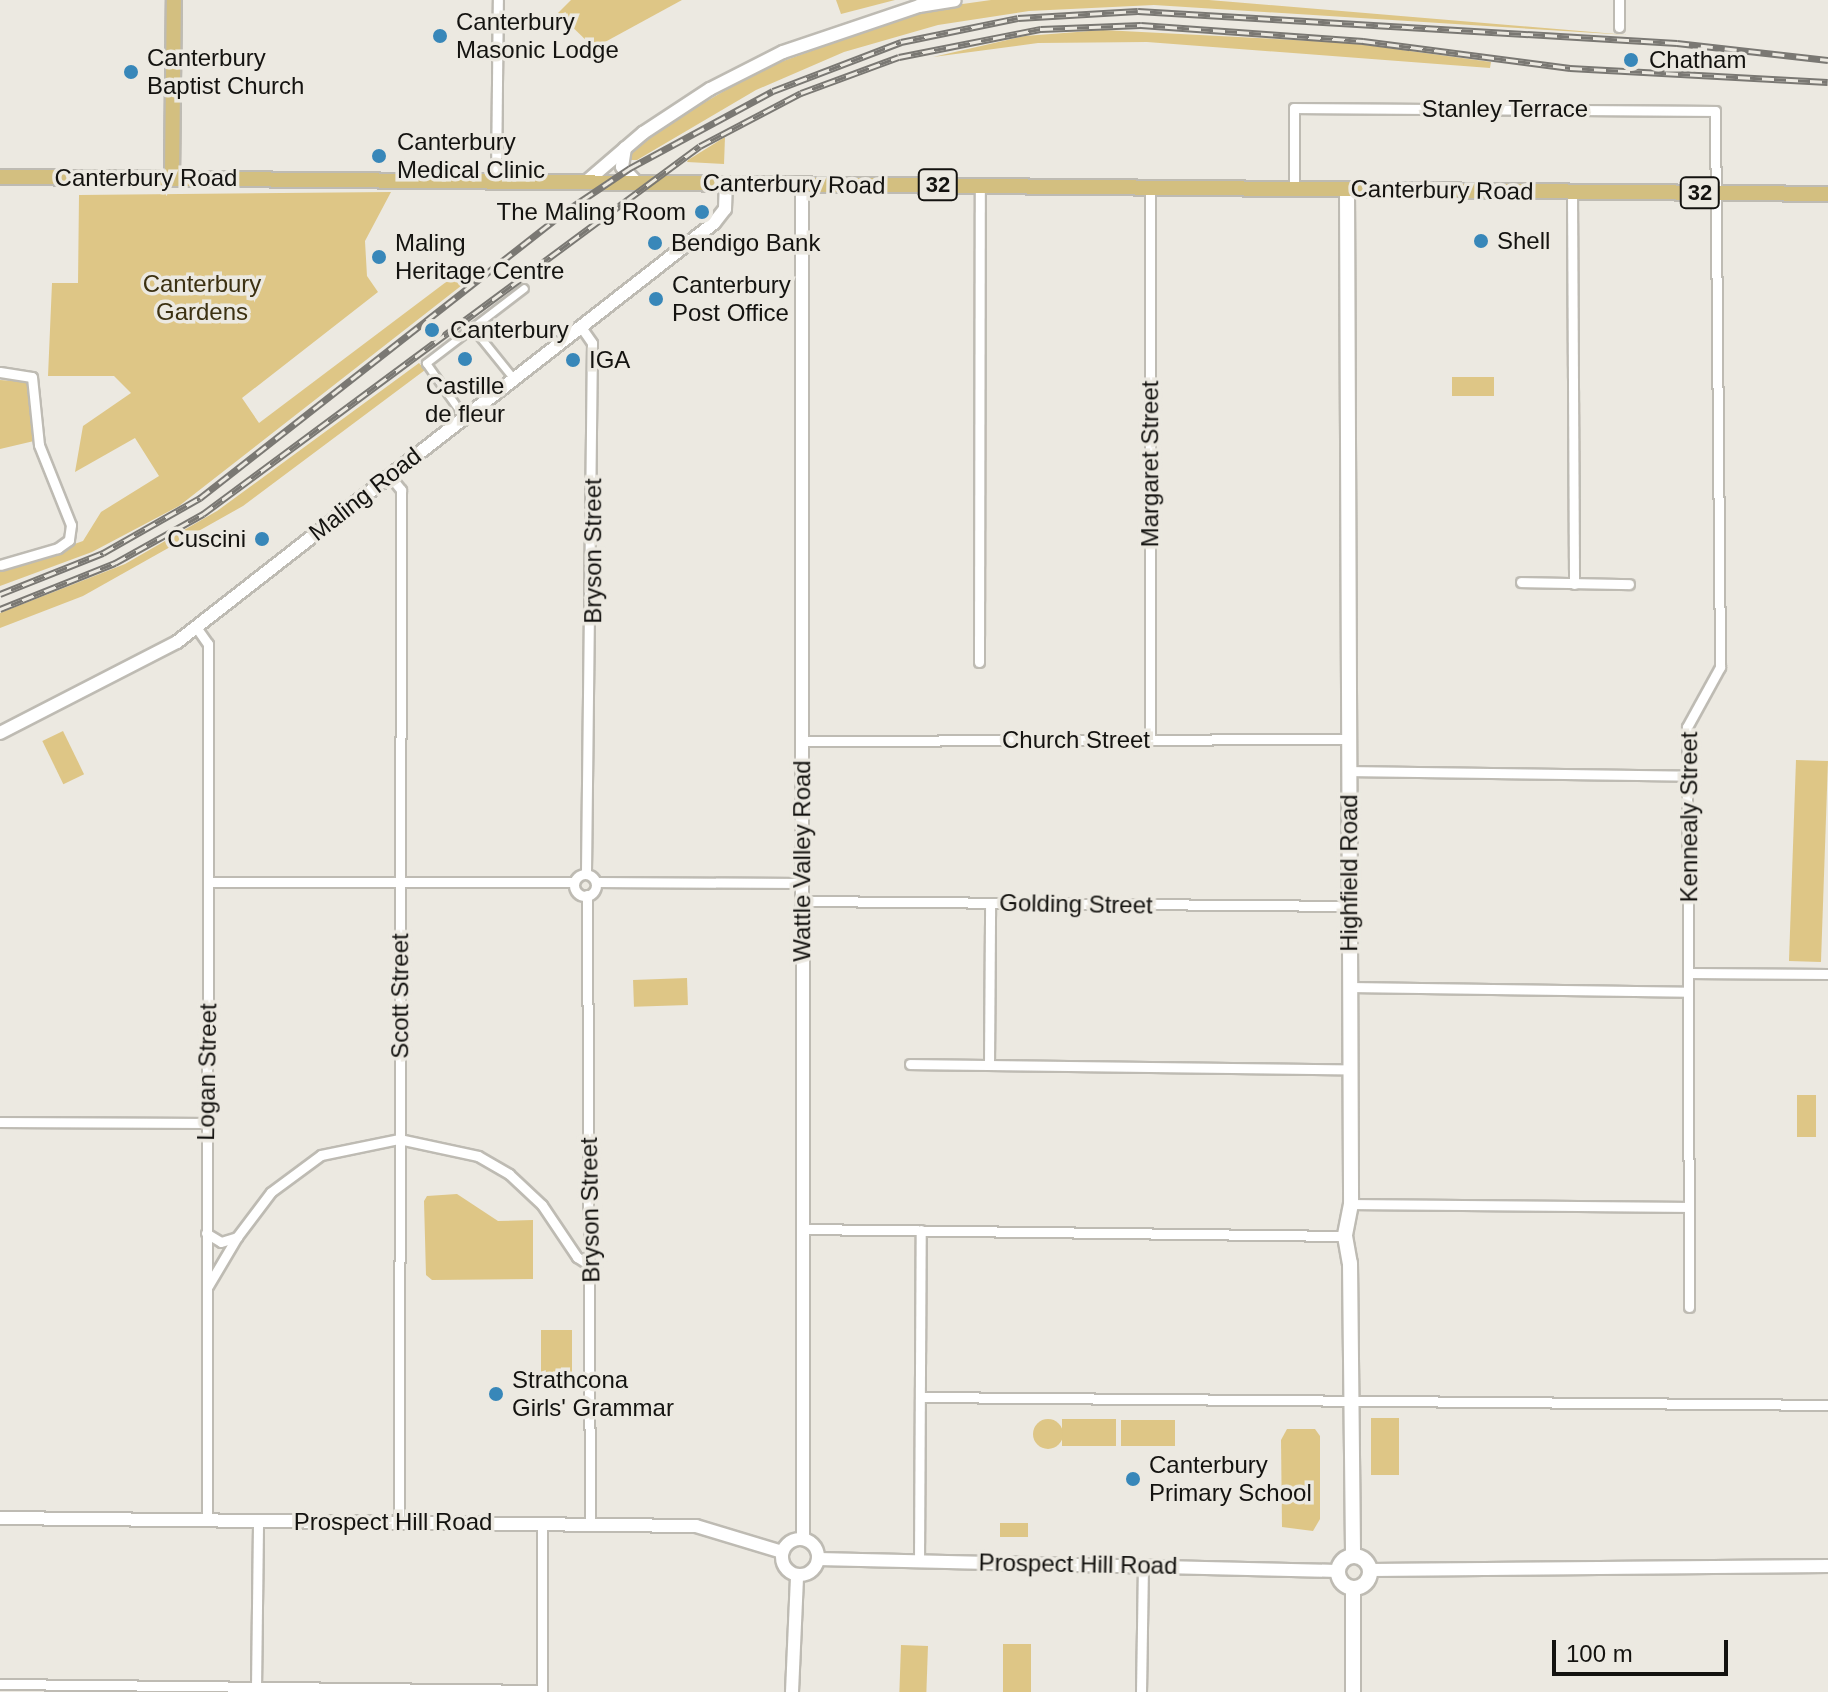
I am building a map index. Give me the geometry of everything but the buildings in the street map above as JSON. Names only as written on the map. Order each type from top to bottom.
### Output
[{"type":"main road","points":[[172,178],[174,0]]},
{"type":"main road","name":"Canterbury Road","points":[[0,177],[496,179],[1828,194]]},
{"type":"main road","name":"Highfield Road","points":[[1347,190],[1351,1204],[1345,1236],[1353,1555]]},
{"type":"main road","points":[[1353,1555],[1365,1560],[1370,1570],[1365,1584],[1353,1588],[1341,1582],[1337,1571],[1341,1561],[1353,1555]]},
{"type":"main road","points":[[1353,1588],[1353,1692]]},
{"type":"street","points":[[496,179],[498,0]]},
{"type":"street","points":[[587,181],[625,148],[710,89],[783,52],[919,3],[955,0]]},
{"type":"street","points":[[1619,0],[1619,27]]},
{"type":"street","name":"Stanley Terrace","points":[[1294,189],[1294,108],[1666,110],[1715,111],[1716,193]]},
{"type":"street","points":[[625,148],[622,167],[636,182]]},
{"type":"street","name":"Maling Road","points":[[0,733],[196,627],[714,223],[725,209],[726,183]]},
{"type":"street","name":"Wattle Valley Road","points":[[802,184],[803,1539]]},
{"type":"street","points":[[979,662],[980,186]]},
{"type":"street","name":"Margaret Street","points":[[1150,187],[1150,740]]},
{"type":"street","points":[[1572,192],[1574,584]]},
{"type":"street","name":"Kennealy Street","points":[[1689,1307],[1687,727],[1720,667],[1716,193]]},
{"type":"street","points":[[464,417],[426,363],[524,288]]},
{"type":"street","points":[[472,327],[514,379]]},
{"type":"street","name":"Bryson Street","points":[[581,327],[592,343],[586,874]]},
{"type":"street","points":[[0,372],[32,377],[39,445],[71,525],[69,540],[58,548],[0,565]]},
{"type":"street","name":"Scott Street","points":[[389,475],[401,490],[399,1521]]},
{"type":"street","points":[[1521,582],[1629,584]]},
{"type":"street","name":"Logan Street","points":[[196,627],[208,644],[207,1520]]},
{"type":"street","name":"Church Street","points":[[803,741],[1349,739]]},
{"type":"street","points":[[1349,771],[1688,776]]},
{"type":"street","points":[[209,882],[574,882],[586,874],[596,882],[802,883]]},
{"type":"street","points":[[574,882],[579,893],[587,895],[596,882]]},
{"type":"street","name":"Bryson Street","points":[[587,895],[590,1524]]},
{"type":"street","name":"Golding Street","points":[[802,901],[1349,906]]},
{"type":"street","points":[[989,1064],[990,903]]},
{"type":"street","points":[[1688,973],[1828,974]]},
{"type":"street","points":[[1349,987],[1688,992]]},
{"type":"street","points":[[910,1064],[1349,1069]]},
{"type":"street","points":[[0,1122],[206,1123]]},
{"type":"street","points":[[207,1288],[237,1237],[271,1192],[321,1155],[399,1139],[478,1156],[509,1174],[542,1205],[577,1257],[591,1266]]},
{"type":"street","points":[[1351,1204],[1689,1207]]},
{"type":"street","points":[[802,1229],[1345,1236]]},
{"type":"street","points":[[919,1561],[921,1230]]},
{"type":"street","points":[[206,1233],[221,1242],[237,1237]]},
{"type":"street","points":[[920,1397],[1828,1405]]},
{"type":"street","name":"Prospect Hill Road","points":[[0,1518],[696,1526],[782,1552]]},
{"type":"street","points":[[256,1689],[258,1521]]},
{"type":"street","points":[[0,1684],[40,1688],[542,1691],[542,1523]]},
{"type":"street","points":[[803,1539],[812,1543],[818,1559],[811,1571],[797,1576],[785,1568],[782,1552],[788,1542],[803,1539]]},
{"type":"street","name":"Prospect Hill Road","points":[[818,1559],[1337,1571]]},
{"type":"street","points":[[1141,1692],[1143,1565]]},
{"type":"street","points":[[1370,1570],[1828,1566]]},
{"type":"street","points":[[792,1692],[797,1576]]},
{"type":"green space","points":[[571,0],[682,0],[594,48],[558,13]]},
{"type":"green space","points":[[836,0],[895,0],[841,14]]},
{"type":"green space","points":[[991,0],[1209,0],[1628,35],[1154,5],[1029,11],[938,25],[844,52],[756,90],[637,160],[628,160],[627,152],[655,131],[764,68],[927,9]]},
{"type":"green space","points":[[1103,30],[1351,43],[1491,62],[1490,68],[1147,42],[1038,43],[933,57],[1025,36]]},
{"type":"green space","points":[[725,137],[724,164],[687,162],[688,160]]},
{"type":"green space","name":"Canterbury Gardens","points":[[391,192],[365,241],[367,276],[378,292],[242,398],[259,423],[458,273],[466,282],[179,506],[92,552],[0,586],[0,570],[83,541],[101,512],[159,476],[135,438],[75,472],[83,426],[131,393],[114,376],[48,376],[52,283],[78,283],[79,195]]},
{"type":"green space","points":[[419,363],[425,370],[243,506],[83,596],[0,628],[0,613],[125,564],[217,511]]},
{"type":"green space","points":[[1452,377],[1494,377],[1494,396],[1452,396]]},
{"type":"green space","points":[[0,380],[28,382],[34,441],[0,449]]},
{"type":"green space","points":[[63,731],[84,774],[63,784],[42,741]]},
{"type":"green space","points":[[1796,760],[1828,761],[1821,962],[1789,961]]},
{"type":"green space","points":[[687,978],[688,1005],[634,1007],[633,980]]},
{"type":"green space","points":[[1797,1095],[1816,1095],[1816,1137],[1797,1137]]},
{"type":"green space","points":[[457,1194],[498,1221],[533,1220],[533,1279],[432,1280],[426,1275],[424,1201],[427,1196]]},
{"type":"green space","points":[[541,1330],[572,1330],[572,1387],[541,1387]]},
{"type":"green space","points":[[1371,1418],[1399,1418],[1399,1475],[1371,1475]]},
{"type":"green space","points":[[1048,1419],[1054,1420],[1062,1428],[1062,1440],[1054,1448],[1048,1449],[1042,1448],[1034,1440],[1033,1434],[1034,1428],[1042,1420]]},
{"type":"green space","points":[[1062,1419],[1116,1419],[1116,1446],[1062,1446]]},
{"type":"green space","points":[[1121,1420],[1175,1420],[1175,1446],[1121,1446]]},
{"type":"green space","points":[[1287,1429],[1315,1429],[1320,1436],[1320,1519],[1313,1531],[1282,1527],[1281,1440]]},
{"type":"green space","points":[[1000,1523],[1028,1523],[1028,1537],[1000,1537]]},
{"type":"green space","points":[[1003,1644],[1031,1644],[1031,1692],[1003,1692]]},
{"type":"green space","points":[[901,1645],[928,1646],[926,1692],[899,1692]]},
{"type":"railway","points":[[0,594],[103,553],[200,498],[563,213],[630,168],[773,91],[901,42],[1018,18],[1138,11],[1677,43],[1828,60]]},
{"type":"railway","points":[[0,609],[115,563],[203,514],[700,146],[801,93],[899,57],[1041,29],[1141,25],[1363,41],[1570,68],[1828,82]]},
{"type":"place","name":"Canterbury Masonic Lodge","points":[[440,36]]},
{"type":"place","name":"Chatham","points":[[1631,60]]},
{"type":"place","name":"Canterbury Baptist Church","points":[[131,72]]},
{"type":"place","name":"Canterbury Medical Clinic","points":[[379,156]]},
{"type":"place","name":"The Maling Room","points":[[702,212]]},
{"type":"place","name":"Shell","points":[[1481,241]]},
{"type":"place","name":"Bendigo Bank","points":[[655,243]]},
{"type":"place","name":"Maling Heritage Centre","points":[[379,257]]},
{"type":"place","name":"Canterbury Post Office","points":[[656,299]]},
{"type":"place","name":"Canterbury","points":[[432,330]]},
{"type":"place","name":"Castille de fleur","points":[[465,359]]},
{"type":"place","name":"IGA","points":[[573,360]]},
{"type":"place","name":"Cuscini","points":[[262,539]]},
{"type":"place","name":"Strathcona Girls' Grammar","points":[[496,1394]]},
{"type":"place","name":"Canterbury Primary School","points":[[1133,1479]]}]
